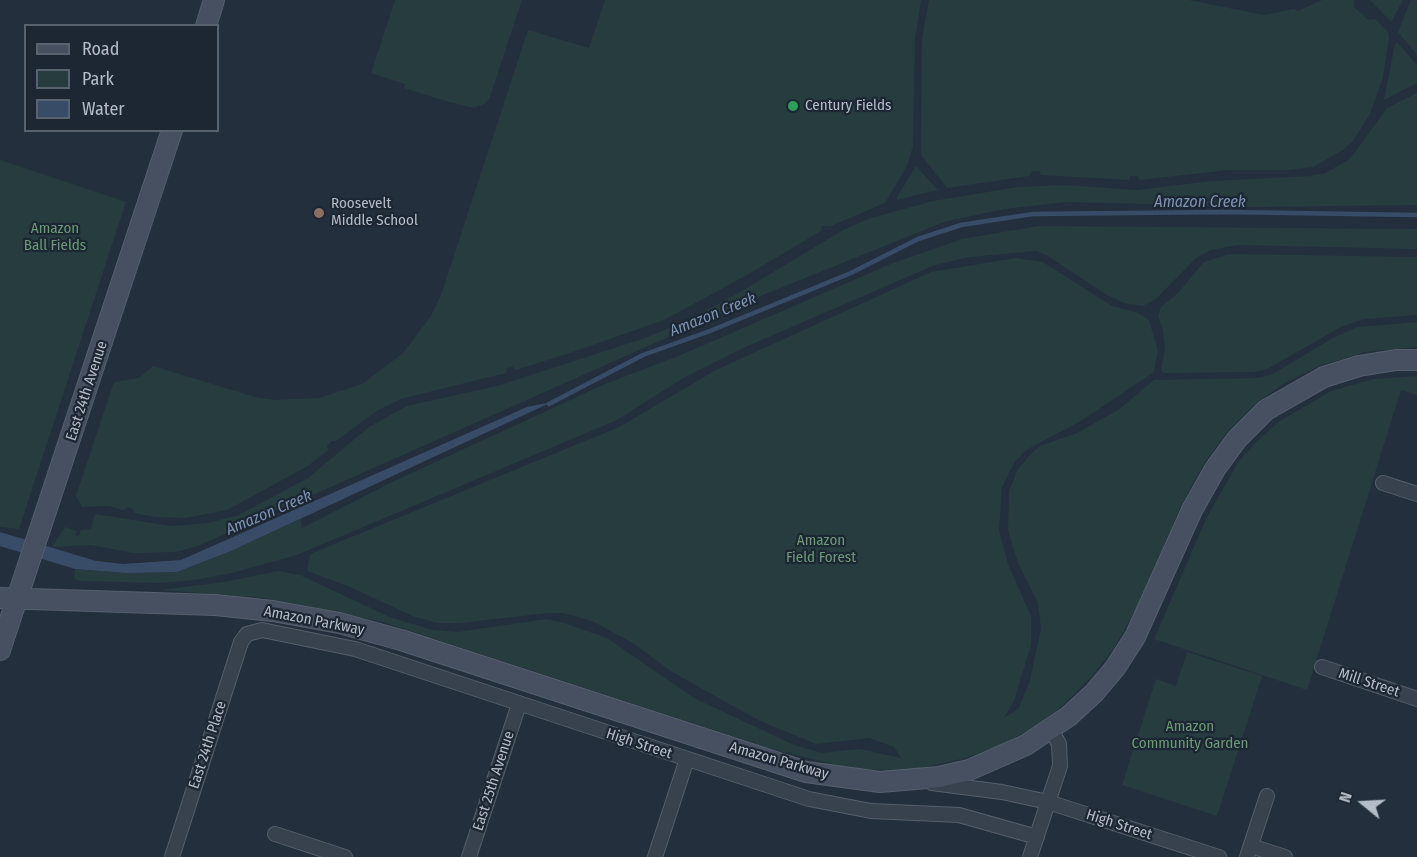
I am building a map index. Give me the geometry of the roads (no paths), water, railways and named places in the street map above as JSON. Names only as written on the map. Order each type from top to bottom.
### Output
[{"type":"main road","points":[[207,24],[214,0]]},
{"type":"main road","name":"East 24th Avenue","points":[[0,650],[9,598],[34,548],[171,132]]},
{"type":"main road","name":"Amazon Parkway","points":[[9,598],[215,604],[273,611],[339,623],[401,640],[806,772],[880,782],[939,777],[988,763],[1026,745],[1051,729],[1094,693],[1130,645],[1152,604],[1192,510],[1215,469],[1236,439],[1266,410],[1324,377],[1359,366],[1396,360],[1417,360]]},
{"type":"street","points":[[1383,483],[1417,494]]},
{"type":"street","name":"High Street","points":[[247,634],[266,630],[355,649],[687,759],[842,807],[959,815],[1037,837]]},
{"type":"street","name":"East 24th Place","points":[[172,857],[240,646],[247,634]]},
{"type":"street","name":"Mill Street","points":[[1322,667],[1417,699]]},
{"type":"street","name":"East 25th Avenue","points":[[468,857],[519,704]]},
{"type":"street","points":[[1030,857],[1061,755],[1051,729]]},
{"type":"street","points":[[655,857],[687,759]]},
{"type":"street","name":"High Street","points":[[912,781],[988,790],[1048,802],[1220,857]]},
{"type":"street","points":[[1267,796],[1249,851],[1286,857]]},
{"type":"street","points":[[275,834],[345,857]]},
{"type":"water","points":[[552,402],[231,551],[177,572],[126,573],[75,569],[0,546],[0,532],[96,561],[123,564],[181,560],[527,407]]},
{"type":"waterway","name":"Amazon Creek","points":[[549,404],[643,355],[710,331],[851,273],[918,239],[961,225],[1033,214],[1228,212],[1417,215]]},
{"type":"place","name":"Century Fields","points":[[793,106]]},
{"type":"place","name":"Roosevelt Middle School","points":[[319,213]]},
{"type":"park label","name":"Amazon Ball Fields","points":[[55,238]]},
{"type":"park label","name":"Amazon Field Forest","points":[[821,550]]},
{"type":"park label","name":"Amazon Community Garden","points":[[1190,736]]}]
